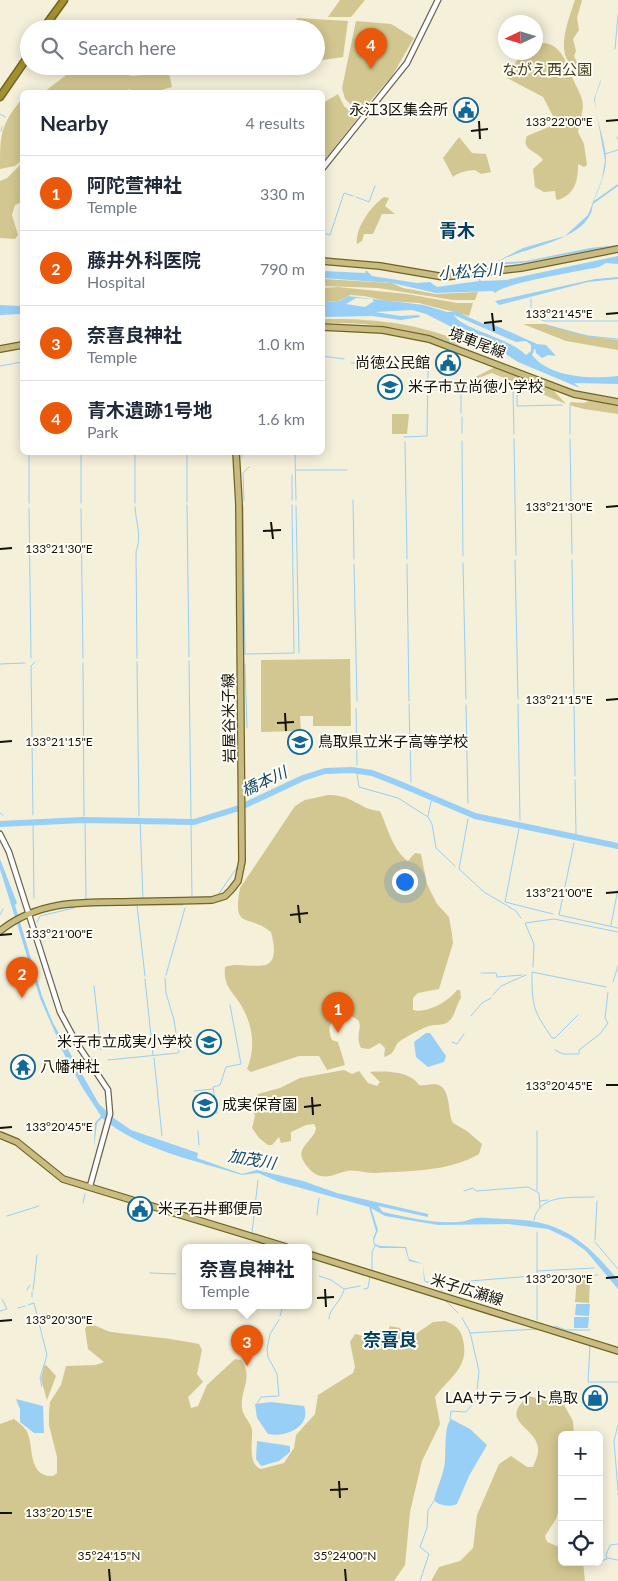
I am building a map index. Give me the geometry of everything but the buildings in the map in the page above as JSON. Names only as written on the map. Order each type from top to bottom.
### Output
[{"type":"highway","points":[[50,20],[64,0]]},
{"type":"highway","points":[[54,20],[68,0]]},
{"type":"highway","points":[[0,90],[20,62]]},
{"type":"highway","points":[[0,97],[20,68]]},
{"type":"main road","points":[[325,261],[382,267],[444,278],[521,268],[618,249]]},
{"type":"main road","name":"境車尾線","points":[[325,327],[383,330],[429,339],[574,394],[618,402]]},
{"type":"main road","points":[[0,349],[20,345]]},
{"type":"main road","name":"岩屋谷米子線","points":[[0,931],[26,914],[64,903],[204,900],[225,896],[238,881],[241,872],[242,807],[239,504],[236,455]]},
{"type":"main road","points":[[0,1135],[21,1145],[55,1174],[276,1244]]},
{"type":"main road","name":"米子広瀬線","points":[[312,1255],[618,1351]]},
{"type":"street","points":[[325,165],[407,63],[438,0]]},
{"type":"street","points":[[0,834],[9,852],[26,914],[54,997],[76,1042],[108,1090],[110,1114],[90,1186]]},
{"type":"green space","points":[[340,0],[365,0],[351,17],[328,17]]},
{"type":"green space","points":[[575,0],[582,0],[577,18],[579,30],[573,39],[576,51],[574,56],[578,64],[576,69],[569,63],[565,55],[564,46],[567,26]]},
{"type":"green space","points":[[297,18],[348,21],[343,57],[325,60],[325,20],[296,20]]},
{"type":"green space","points":[[356,21],[391,24],[414,38],[392,76],[360,113],[345,99],[342,88]]},
{"type":"green space","name":"ながえ西公園","points":[[543,43],[549,44],[554,46],[561,54],[571,73],[568,76],[572,77],[580,94],[583,109],[578,132],[584,144],[587,165],[584,167],[578,164],[575,185],[569,194],[558,200],[556,199],[555,191],[544,192],[535,187],[533,169],[543,160],[526,145],[527,136],[551,126],[554,118],[543,97],[507,78],[517,60],[543,60]]},
{"type":"green space","points":[[66,75],[169,75],[172,87],[161,90],[47,90]]},
{"type":"green space","points":[[338,94],[344,106],[357,119],[325,159],[325,102]]},
{"type":"green space","points":[[20,101],[20,162],[15,166],[0,169],[1,139],[5,124]]},
{"type":"green space","points":[[459,137],[472,153],[486,154],[491,172],[481,174],[475,170],[460,173],[453,177],[443,158]]},
{"type":"green space","points":[[20,165],[20,203],[15,205],[12,215],[18,235],[15,239],[0,238],[0,181],[7,178]]},
{"type":"green space","points":[[384,197],[389,198],[385,206],[395,214],[382,214],[373,234],[364,234],[362,241],[357,244],[361,224],[374,206]]},
{"type":"green space","points":[[325,279],[392,283],[403,288],[436,294],[478,292],[475,300],[453,300],[378,288],[325,286]]},
{"type":"green space","points":[[338,287],[407,294],[457,303],[473,303],[469,316],[419,303],[387,301],[364,296],[350,295],[339,301],[325,302],[325,288]]},
{"type":"green space","points":[[325,319],[358,319],[393,323],[427,330],[461,341],[459,346],[392,327],[325,323]]},
{"type":"green space","points":[[523,324],[545,324],[588,336],[618,340],[618,350],[566,341]]},
{"type":"green space","points":[[495,367],[553,390],[566,404],[492,373],[462,384]]},
{"type":"green space","points":[[589,401],[618,405],[618,414],[569,405],[571,402],[584,403]]},
{"type":"green space","points":[[392,414],[409,414],[407,434],[392,434]]},
{"type":"green space","points":[[350,659],[351,726],[313,726],[313,716],[300,716],[301,731],[261,732],[261,660]]},
{"type":"green space","points":[[328,795],[350,799],[367,808],[380,811],[394,845],[403,857],[408,861],[415,853],[421,854],[427,884],[437,904],[449,917],[453,943],[439,989],[418,993],[413,998],[413,1010],[425,1010],[437,1006],[457,990],[460,990],[461,998],[448,1022],[429,1026],[414,1033],[400,1041],[393,1052],[384,1057],[385,1048],[380,1043],[369,1049],[361,1048],[359,1042],[360,1026],[357,1019],[342,1014],[332,1021],[329,1031],[332,1040],[338,1042],[345,1065],[327,1070],[319,1056],[299,1056],[251,1072],[247,1069],[252,1053],[251,1029],[241,1005],[227,984],[225,967],[234,965],[261,966],[268,964],[273,958],[274,948],[271,932],[263,926],[240,916],[238,901],[240,888],[295,806],[305,800]]},
{"type":"green space","points":[[344,1070],[352,1074],[359,1071],[368,1083],[377,1086],[380,1082],[370,1072],[403,1074],[415,1080],[419,1085],[435,1084],[440,1086],[447,1095],[453,1123],[467,1131],[482,1144],[479,1154],[467,1160],[428,1170],[374,1173],[350,1171],[325,1176],[312,1172],[307,1167],[301,1154],[304,1146],[315,1132],[314,1124],[306,1125],[291,1132],[291,1141],[281,1143],[279,1137],[272,1145],[268,1145],[259,1138],[252,1128],[255,1116],[250,1104],[258,1094],[280,1088],[300,1078]]},
{"type":"green space","points":[[577,1279],[590,1279],[589,1303],[575,1302]]},
{"type":"green space","points":[[445,1321],[455,1326],[461,1333],[464,1350],[463,1358],[456,1372],[435,1397],[440,1424],[422,1461],[410,1512],[405,1565],[394,1581],[0,1581],[0,1424],[14,1419],[20,1424],[29,1436],[35,1466],[44,1475],[53,1476],[57,1473],[57,1457],[49,1425],[50,1402],[61,1385],[66,1366],[96,1365],[104,1362],[88,1349],[85,1329],[87,1325],[93,1325],[112,1332],[199,1344],[202,1350],[197,1374],[203,1382],[188,1397],[191,1408],[198,1406],[207,1385],[235,1359],[241,1360],[245,1366],[247,1378],[242,1408],[252,1430],[252,1457],[261,1469],[284,1463],[294,1448],[296,1435],[315,1414],[318,1395],[353,1373],[355,1367],[350,1342],[355,1334],[378,1340],[386,1336],[390,1326],[400,1328],[404,1336],[410,1338],[433,1322]]},
{"type":"green space","points":[[46,1365],[56,1376],[47,1400],[41,1379],[44,1366]]},
{"type":"green space","points":[[529,1396],[564,1405],[573,1421],[574,1431],[558,1431],[558,1512],[556,1519],[545,1536],[547,1542],[558,1546],[558,1566],[583,1566],[585,1581],[431,1581],[439,1567],[460,1561],[473,1548],[477,1515],[499,1464],[511,1456],[527,1467],[533,1467],[538,1448],[536,1441],[517,1418],[520,1405]]},
{"type":"water","points":[[601,79],[595,101],[606,164],[604,175],[594,201],[618,184],[618,186],[593,204],[590,215],[583,224],[565,236],[588,215],[602,179],[605,160],[594,99]]},
{"type":"water","points":[[565,236],[495,263],[526,261],[590,248],[618,245],[522,263],[493,265],[478,271],[523,248]]},
{"type":"water","points":[[618,256],[618,264],[606,263],[599,267],[527,281],[501,289],[495,293],[493,291],[436,293],[392,283],[325,278],[325,271],[365,273],[366,270],[372,276],[417,283],[430,282],[437,287],[479,281],[479,277],[481,281],[506,280]]},
{"type":"water","points":[[618,277],[618,279],[588,282],[499,305],[495,301],[595,279]]},
{"type":"water","points":[[348,296],[424,305],[447,312],[457,312],[484,324],[490,323],[537,344],[546,345],[556,356],[548,355],[542,358],[536,353],[535,348],[532,355],[540,363],[560,373],[584,377],[618,376],[618,384],[574,383],[580,388],[518,362],[495,347],[481,342],[426,314],[412,310],[375,312],[400,316],[419,315],[420,317],[401,320],[372,316],[325,317],[325,302],[340,301]],"holes":[[[356,298],[372,299],[374,301],[365,307],[346,304]],[[454,315],[516,342],[526,341],[531,345],[531,351],[526,355],[508,343],[466,325]]]},
{"type":"water","points":[[0,305],[20,306],[20,314],[0,315]]},
{"type":"water","points":[[0,859],[17,903],[15,905],[42,996],[53,1023],[99,1104],[115,1119],[131,1130],[198,1153],[197,1158],[242,1174],[257,1170],[303,1181],[337,1193],[428,1214],[428,1217],[378,1206],[383,1212],[439,1222],[460,1222],[474,1218],[526,1220],[557,1228],[583,1243],[606,1266],[618,1280],[618,1289],[586,1251],[569,1239],[548,1229],[508,1224],[438,1225],[385,1216],[371,1208],[378,1230],[374,1240],[375,1244],[380,1246],[406,1247],[409,1259],[423,1264],[409,1261],[405,1248],[380,1248],[374,1245],[373,1239],[376,1231],[369,1207],[279,1182],[258,1173],[242,1175],[169,1153],[133,1138],[102,1118],[97,1123],[94,1148],[95,1123],[101,1116],[82,1087],[56,1039],[57,1037],[40,998],[0,869]]},
{"type":"water","points":[[426,1033],[430,1033],[446,1056],[444,1062],[428,1067],[416,1057],[414,1042]]},
{"type":"water","points":[[423,1264],[425,1281],[441,1283],[427,1283],[424,1281]]},
{"type":"water","points":[[576,1304],[590,1304],[589,1316],[575,1315]]},
{"type":"water","points":[[574,1317],[589,1317],[588,1328],[574,1328]]},
{"type":"water","points":[[16,1399],[43,1406],[44,1433],[34,1433],[20,1422],[20,1409]]},
{"type":"water","points":[[271,1402],[304,1406],[304,1420],[289,1432],[274,1435],[268,1434],[257,1418],[255,1404]]},
{"type":"water","points":[[451,1419],[470,1429],[487,1445],[469,1476],[457,1504],[448,1506],[438,1504],[434,1500],[442,1476],[446,1433]]},
{"type":"water","points":[[257,1441],[290,1446],[290,1452],[279,1461],[261,1466],[256,1459]]},
{"type":"waterway","points":[[615,49],[618,15]]},
{"type":"waterway","points":[[0,114],[5,117]]},
{"type":"waterway","points":[[1,131],[2,127]]},
{"type":"waterway","points":[[605,154],[618,150]]},
{"type":"waterway","points":[[356,197],[369,202],[375,186]]},
{"type":"waterway","points":[[325,234],[330,235],[344,193],[353,196]]},
{"type":"waterway","points":[[531,299],[531,319]]},
{"type":"waterway","points":[[531,316],[545,321],[618,321]]},
{"type":"waterway","points":[[548,326],[588,336],[618,339]]},
{"type":"waterway","points":[[325,356],[344,359]]},
{"type":"waterway","points":[[351,363],[380,363],[381,361],[409,363],[410,368],[428,370]]},
{"type":"waterway","points":[[0,366],[20,362]]},
{"type":"waterway","points":[[404,437],[427,436],[428,371]]},
{"type":"waterway","points":[[444,379],[457,387]]},
{"type":"waterway","points":[[462,387],[514,387],[517,391],[517,406],[562,405]]},
{"type":"waterway","points":[[513,391],[514,434]]},
{"type":"waterway","points":[[461,392],[461,413]]},
{"type":"waterway","points":[[570,406],[570,434]]},
{"type":"waterway","points":[[462,417],[462,433]]},
{"type":"waterway","points":[[514,439],[516,555]]},
{"type":"waterway","points":[[570,439],[572,554]]},
{"type":"waterway","points":[[462,441],[463,556]]},
{"type":"waterway","points":[[405,442],[407,559]]},
{"type":"waterway","points":[[29,455],[29,503]]},
{"type":"waterway","points":[[81,455],[81,503]]},
{"type":"waterway","points":[[135,455],[135,503]]},
{"type":"waterway","points":[[187,455],[187,502]]},
{"type":"waterway","points":[[295,455],[296,500]]},
{"type":"waterway","points":[[244,501],[243,473],[249,467]]},
{"type":"waterway","points":[[296,470],[347,470]]},
{"type":"waterway","points":[[292,475],[292,500]]},
{"type":"waterway","points":[[353,500],[354,559]]},
{"type":"waterway","points":[[187,505],[189,657]]},
{"type":"waterway","points":[[243,506],[245,654],[294,653],[292,505]]},
{"type":"waterway","points":[[296,506],[299,653]]},
{"type":"waterway","points":[[135,507],[139,535],[136,552],[137,658]]},
{"type":"waterway","points":[[29,508],[31,658]]},
{"type":"waterway","points":[[81,509],[83,658]]},
{"type":"waterway","points":[[515,560],[518,699]]},
{"type":"waterway","points":[[572,560],[574,698]]},
{"type":"waterway","points":[[463,563],[466,699]]},
{"type":"waterway","points":[[354,564],[357,701]]},
{"type":"waterway","points":[[407,564],[409,701]]},
{"type":"waterway","points":[[189,661],[191,819]]},
{"type":"waterway","points":[[33,815],[31,666],[35,662]]},
{"type":"waterway","points":[[137,662],[139,816]]},
{"type":"waterway","points":[[0,664],[25,663]]},
{"type":"waterway","points":[[83,663],[84,816]]},
{"type":"waterway","points":[[245,664],[247,728]]},
{"type":"waterway","points":[[574,703],[575,776]]},
{"type":"waterway","points":[[409,704],[411,782]]},
{"type":"waterway","points":[[518,704],[520,820]]},
{"type":"waterway","points":[[466,705],[468,803]]},
{"type":"waterway","points":[[356,708],[357,765]]},
{"type":"waterway","name":"橋本川","points":[[0,824],[83,820],[194,822],[239,808],[303,778],[325,771],[352,770],[372,773],[475,816],[618,846]]},
{"type":"waterway","points":[[357,774],[359,787],[398,798],[428,817],[432,824],[436,848],[455,866]]},
{"type":"waterway","points":[[575,780],[576,834]]},
{"type":"waterway","points":[[428,816],[432,797]]},
{"type":"waterway","points":[[468,819],[459,869],[484,892],[516,911],[521,918]]},
{"type":"waterway","points":[[85,820],[86,900],[89,900]]},
{"type":"waterway","points":[[140,820],[143,899]]},
{"type":"waterway","points":[[33,821],[34,898]]},
{"type":"waterway","points":[[191,822],[192,897]]},
{"type":"waterway","points":[[519,829],[505,902],[553,914]]},
{"type":"waterway","points":[[574,843],[559,915],[618,928]]},
{"type":"waterway","points":[[218,895],[238,866]]},
{"type":"waterway","points":[[611,925],[618,889]]},
{"type":"waterway","points":[[199,898],[215,896]]},
{"type":"waterway","points":[[87,906],[137,905],[145,976]]},
{"type":"waterway","points":[[140,905],[183,905]]},
{"type":"waterway","points":[[37,922],[40,916],[74,908]]},
{"type":"waterway","points":[[166,975],[185,908]]},
{"type":"waterway","points":[[0,915],[3,909]]},
{"type":"waterway","points":[[533,967],[534,944],[525,923],[554,919],[618,932]]},
{"type":"waterway","points":[[613,982],[618,966]]},
{"type":"waterway","points":[[578,1015],[555,1038],[552,1038],[535,1008],[532,993],[532,972],[606,987]]},
{"type":"waterway","points":[[481,973],[496,973],[497,977],[522,975]]},
{"type":"waterway","points":[[493,995],[501,986],[526,975]]},
{"type":"waterway","points":[[165,978],[166,993],[174,1020],[179,1052]]},
{"type":"waterway","points":[[145,979],[153,1055]]},
{"type":"waterway","points":[[94,986],[101,1050]]},
{"type":"waterway","points":[[555,1050],[563,1054],[579,1054],[579,1050],[600,1034],[608,1023],[605,1018],[608,992]]},
{"type":"waterway","points":[[471,1016],[482,1003],[491,998]]},
{"type":"waterway","points":[[202,1115],[217,1113],[213,1087],[220,1085],[226,1067],[241,1064],[230,1005]]},
{"type":"waterway","points":[[452,1042],[457,1044],[464,1034]]},
{"type":"waterway","points":[[108,1060],[178,1053]]},
{"type":"waterway","points":[[154,1058],[162,1136]]},
{"type":"waterway","points":[[194,1091],[213,1089]]},
{"type":"waterway","points":[[198,1131],[199,1145]]},
{"type":"waterway","points":[[537,1131],[537,1190]]},
{"type":"waterway","points":[[252,1233],[258,1180]]},
{"type":"waterway","points":[[464,1191],[473,1188],[476,1191],[528,1187],[539,1193],[540,1208]]},
{"type":"waterway","points":[[83,1203],[85,1194]]},
{"type":"waterway","points":[[534,1220],[537,1211],[550,1201],[594,1197]]},
{"type":"waterway","points":[[317,1215],[319,1198]]},
{"type":"waterway","points":[[540,1201],[548,1200]]},
{"type":"waterway","points":[[595,1240],[597,1201]]},
{"type":"waterway","points":[[7,1216],[39,1206]]},
{"type":"waterway","points":[[537,1232],[537,1320]]},
{"type":"waterway","points":[[595,1242],[618,1269]]},
{"type":"waterway","points":[[372,1270],[372,1252],[375,1246]]},
{"type":"waterway","points":[[35,1273],[37,1255]]},
{"type":"waterway","points":[[537,1271],[594,1268]]},
{"type":"waterway","points":[[150,1273],[176,1274]]},
{"type":"waterway","points":[[33,1290],[35,1274]]},
{"type":"waterway","points":[[458,1282],[532,1276],[556,1279],[598,1275]]},
{"type":"waterway","points":[[319,1276],[331,1280],[344,1289],[360,1286]]},
{"type":"waterway","points":[[364,1289],[368,1288],[370,1276]]},
{"type":"waterway","points":[[441,1282],[442,1291]]},
{"type":"waterway","points":[[27,1290],[30,1285]]},
{"type":"waterway","points":[[329,1319],[329,1315],[344,1290]]},
{"type":"waterway","points":[[32,1292],[32,1297]]},
{"type":"waterway","points":[[0,1311],[7,1309],[2,1299]]},
{"type":"waterway","points":[[446,1301],[458,1313]]},
{"type":"waterway","points":[[28,1305],[34,1303],[47,1355],[40,1378],[42,1387]]},
{"type":"waterway","points":[[280,1316],[282,1309]]},
{"type":"waterway","points":[[450,1419],[451,1411],[466,1412],[476,1400],[479,1371],[470,1332],[462,1318]]},
{"type":"waterway","points":[[257,1404],[261,1397],[279,1396],[277,1374],[268,1357],[267,1349],[270,1334],[279,1320]]},
{"type":"waterway","points":[[555,1326],[566,1330],[590,1330]]},
{"type":"waterway","points":[[470,1333],[537,1329]]},
{"type":"waterway","points":[[590,1345],[588,1382],[618,1382]]},
{"type":"waterway","points":[[618,1425],[614,1441],[618,1491]]},
{"type":"waterway","points":[[420,1581],[429,1554],[420,1547],[427,1528],[428,1510],[434,1501]]},
{"type":"waterway","points":[[603,1560],[607,1559],[606,1555],[610,1545],[618,1544]]},
{"type":"waterway","points":[[607,1558],[618,1560]]},
{"type":"place","name":"青木遺跡1号地","points":[[371,69]]},
{"type":"place","name":"永江3区集会所","points":[[466,110]]},
{"type":"place","name":"尚徳公民館","points":[[448,363]]},
{"type":"place","name":"米子市立尚徳小学校","points":[[390,387]]},
{"type":"place","name":"鳥取県立米子高等学校","points":[[300,742]]},
{"type":"place","name":"藤井外科医院","points":[[22,998]]},
{"type":"place","name":"阿陀萱神社","points":[[338,1033]]},
{"type":"place","name":"米子市立成実小学校","points":[[209,1042]]},
{"type":"place","name":"八幡神社","points":[[23,1067]]},
{"type":"place","name":"成実保育園","points":[[205,1105]]},
{"type":"place","name":"米子石井郵便局","points":[[140,1209]]},
{"type":"place","name":"奈喜良神社","points":[[247,1366]]},
{"type":"place","name":"LAAサテライト鳥取","points":[[595,1398]]},
{"type":"district","name":"青木","points":[[457,231]]},
{"type":"district","name":"奈喜良","points":[[390,1340]]},
{"type":"water label","name":"小松谷川","points":[[470,271]]},
{"type":"water label","name":"加茂川","points":[[252,1159]]}]
